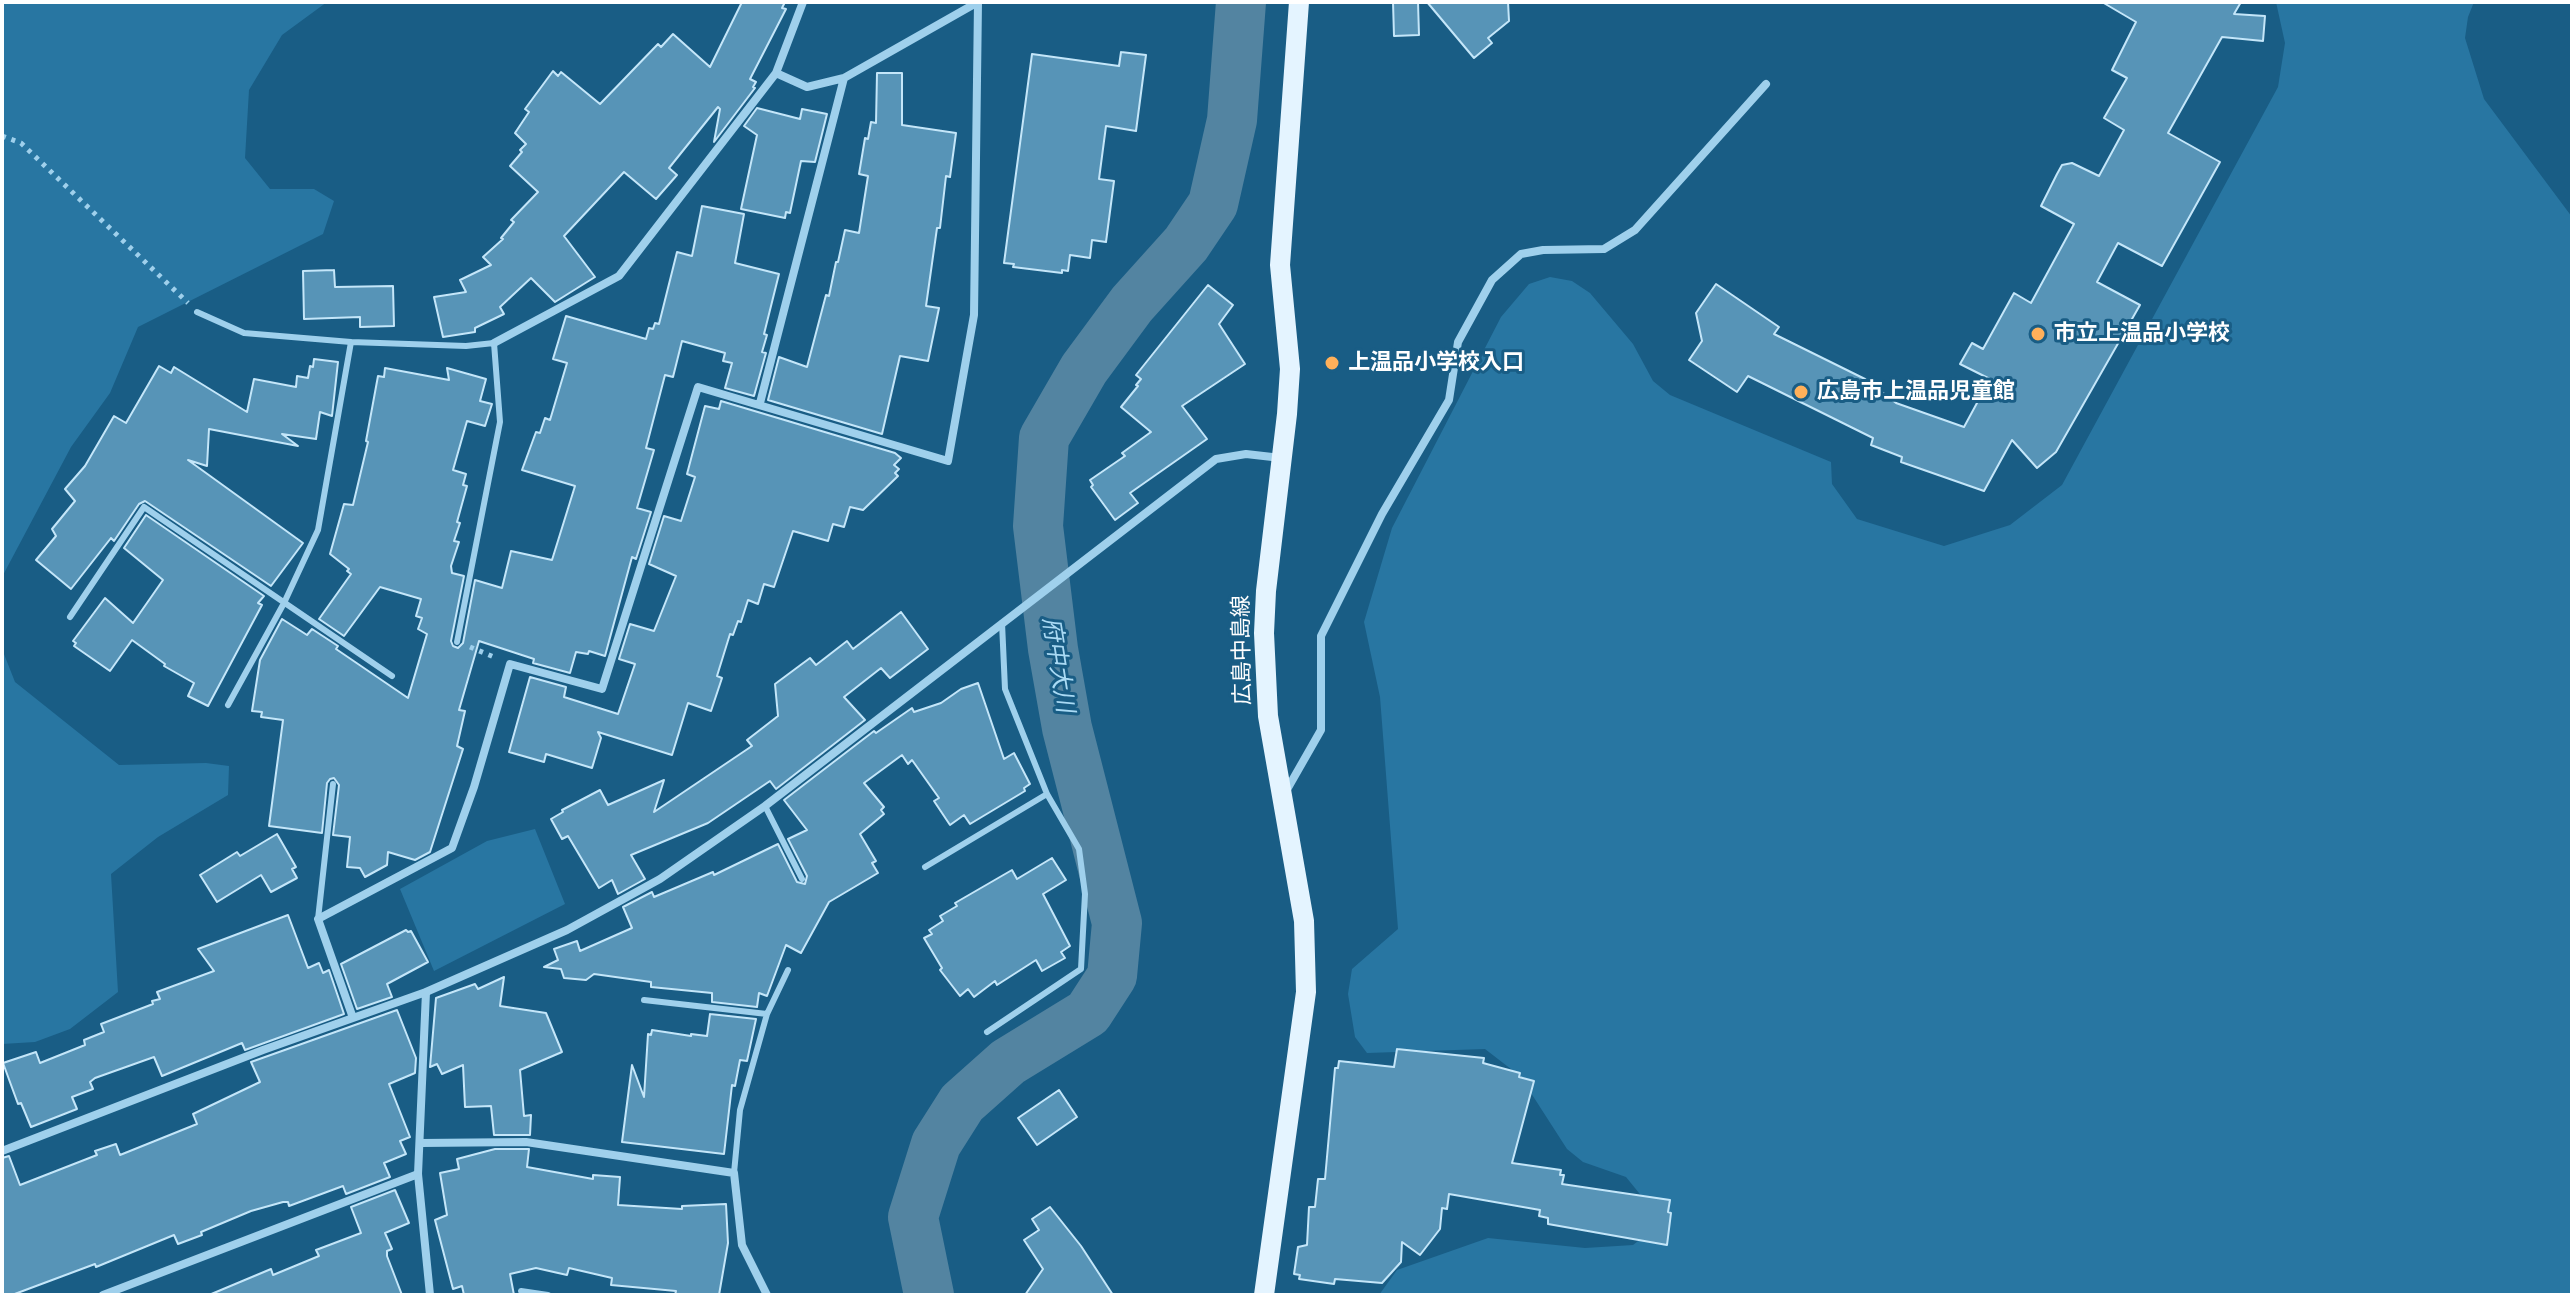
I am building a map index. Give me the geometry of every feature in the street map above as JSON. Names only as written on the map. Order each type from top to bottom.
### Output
[{"type":"main road","name":"広島中島線","points":[[1264,1295],[1306,992],[1304,921],[1268,716],[1264,633],[1266,591],[1284,458],[1290,369],[1280,265],[1299,2]]},
{"type":"street","points":[[494,343],[619,276],[776,73],[803,2]]},
{"type":"street","points":[[776,73],[807,87],[844,78],[978,2]]},
{"type":"street","points":[[353,1018],[318,919],[452,848],[474,787],[510,664],[602,689],[698,387],[948,461],[974,315],[978,2]]},
{"type":"street","points":[[760,403],[844,78]]},
{"type":"street","points":[[1282,799],[1321,730],[1321,636],[1382,514],[1449,400],[1458,342],[1492,280],[1521,254],[1543,250],[1604,249],[1635,230],[1766,84]]},
{"type":"street","points":[[2,1151],[426,992],[567,930],[660,879],[765,806],[1216,459],[1246,454],[1284,458]]},
{"type":"street","points":[[426,992],[420,1072],[418,1174],[430,1295]]},
{"type":"street","points":[[421,1143],[526,1142],[734,1173],[742,1245],[767,1295]]},
{"type":"street","points":[[103,1295],[418,1174]]},
{"type":"lane","points":[[197,312],[244,333],[351,342],[466,346],[494,343],[500,422],[457,642]]},
{"type":"lane","points":[[228,705],[284,603],[318,530],[351,342]]},
{"type":"lane","points":[[70,617],[144,507],[392,676]]},
{"type":"lane","points":[[987,1032],[1081,969],[1085,894],[1079,849],[1047,794],[1005,689],[1002,622]]},
{"type":"lane","points":[[318,919],[333,784]]},
{"type":"lane","points":[[925,867],[1047,794]]},
{"type":"lane","points":[[765,806],[802,879]]},
{"type":"lane","points":[[734,1173],[740,1110],[767,1014],[788,970]]},
{"type":"lane","points":[[644,1000],[767,1014]]},
{"type":"lane","points":[[521,1291],[548,1295]]},
{"type":"path","points":[[2,136],[21,143],[197,312]]},
{"type":"path","points":[[457,642],[510,664]]},
{"type":"shaded area","points":[[2,2],[327,2],[282,35],[249,90],[245,158],[270,189],[314,189],[334,201],[323,234],[138,327],[110,393],[71,447],[2,577]]},
{"type":"shaded area","points":[[2276,2],[2474,2],[2465,38],[2484,99],[2572,217],[2572,1295],[1379,1295],[1397,1270],[1488,1238],[1585,1248],[1633,1245],[1651,1231],[1652,1209],[1626,1177],[1583,1162],[1567,1149],[1520,1076],[1485,1049],[1367,1053],[1355,1037],[1348,994],[1352,969],[1398,929],[1380,697],[1364,622],[1392,528],[1501,317],[1529,284],[1550,277],[1572,281],[1590,293],[1633,344],[1653,381],[1670,395],[1831,462],[1832,484],[1857,519],[1944,546],[2010,525],[2062,485],[2278,87],[2285,43]]},
{"type":"shaded area","points":[[2,649],[15,682],[119,765],[206,763],[229,766],[228,795],[158,837],[111,874],[118,992],[70,1029],[35,1042],[2,1044]]},
{"type":"shaded area","points":[[535,829],[565,904],[434,971],[400,889],[487,841]]},
{"type":"building","points":[[742,2],[785,2],[782,8],[786,9],[750,79],[756,82],[755,88],[714,142],[718,107],[669,168],[677,175],[656,199],[624,172],[564,236],[595,277],[555,302],[531,278],[500,307],[504,314],[475,328],[475,332],[443,337],[434,297],[466,292],[460,280],[491,265],[483,257],[503,239],[514,222],[511,220],[538,192],[510,166],[526,144],[515,133],[529,112],[525,109],[553,71],[558,76],[561,72],[600,104],[658,44],[661,47],[673,34],[710,67]]},
{"type":"building","points":[[1393,2],[1418,2],[1419,35],[1394,36]]},
{"type":"building","points":[[1427,2],[1508,2],[1509,21],[1488,38],[1492,43],[1474,58]]},
{"type":"building","points":[[2102,2],[2241,2],[2234,14],[2265,16],[2263,41],[2222,37],[2168,133],[2220,162],[2162,266],[2118,243],[2097,282],[2140,305],[2056,452],[2037,468],[2012,440],[1984,491],[1901,462],[1902,457],[1871,445],[1873,438],[1748,376],[1737,392],[1689,360],[1702,341],[1696,313],[1716,284],[1779,327],[1774,334],[1865,379],[1896,403],[1964,427],[1990,379],[1960,364],[1972,343],[1983,349],[2014,293],[2031,303],[2074,224],[2041,206],[2057,174],[2062,165],[2072,163],[2099,176],[2124,130],[2104,118],[2127,78],[2112,70],[2136,22]]},
{"type":"building","points":[[1121,52],[1146,55],[1136,131],[1106,126],[1099,179],[1114,181],[1106,242],[1092,240],[1090,258],[1070,255],[1068,271],[1062,270],[1062,273],[1013,267],[1014,264],[1004,263],[1032,54],[1119,66]]},
{"type":"building","points":[[877,73],[902,73],[902,125],[956,133],[950,177],[946,176],[926,306],[939,308],[928,361],[900,356],[882,434],[768,400],[779,357],[807,367],[845,230],[859,233],[868,176],[859,174],[865,138],[868,139],[871,122],[876,123]]},
{"type":"building","points":[[757,108],[800,119],[802,109],[827,114],[815,162],[801,161],[790,213],[786,212],[785,218],[741,209],[757,135],[744,126]]},
{"type":"building","points":[[702,206],[744,214],[735,263],[779,274],[764,334],[767,335],[762,352],[766,353],[754,396],[725,388],[732,363],[723,361],[725,353],[682,341],[673,377],[665,375],[646,448],[654,450],[637,508],[651,512],[636,559],[632,557],[605,656],[589,651],[588,654],[576,652],[570,673],[533,663],[534,659],[479,641],[459,710],[465,711],[457,746],[463,749],[430,852],[415,860],[388,852],[387,865],[365,877],[360,868],[347,867],[350,837],[333,835],[339,785],[334,778],[327,783],[322,833],[269,826],[283,720],[261,717],[262,712],[252,711],[260,660],[282,619],[307,635],[312,629],[408,698],[427,634],[418,629],[422,618],[416,616],[421,599],[380,587],[344,636],[319,619],[351,574],[330,554],[344,504],[353,505],[368,442],[378,376],[384,377],[385,368],[449,380],[447,368],[486,379],[480,401],[492,404],[485,426],[467,421],[453,470],[466,474],[463,485],[467,486],[454,541],[459,542],[451,566],[452,573],[464,576],[451,641],[458,648],[463,643],[475,580],[502,588],[511,551],[552,560],[575,486],[522,470],[536,432],[540,433],[545,418],[550,420],[567,363],[553,359],[566,316],[646,339],[649,328],[653,329],[655,323],[659,324],[677,252],[692,256]]},
{"type":"building","points":[[334,270],[335,287],[393,286],[394,326],[360,327],[360,317],[304,319],[303,271]]},
{"type":"building","points":[[1208,285],[1233,305],[1219,324],[1245,364],[1182,406],[1207,439],[1130,493],[1138,503],[1115,520],[1091,487],[1090,480],[1125,456],[1122,453],[1151,432],[1121,407],[1138,386],[1141,379],[1136,375]]},
{"type":"building","points":[[314,359],[338,362],[332,416],[320,412],[316,439],[282,434],[298,446],[209,429],[207,466],[188,460],[303,543],[271,586],[145,501],[139,504],[114,541],[111,538],[71,589],[36,560],[56,536],[52,529],[75,501],[65,489],[85,466],[114,416],[126,423],[159,366],[171,373],[174,367],[247,412],[254,379],[296,387],[297,376],[308,378]]},
{"type":"building","points":[[721,401],[895,453],[901,458],[894,465],[899,469],[895,473],[898,476],[863,510],[850,507],[844,527],[833,524],[828,541],[793,531],[774,587],[764,584],[758,604],[748,600],[741,622],[738,621],[733,635],[730,634],[717,676],[722,678],[711,711],[688,703],[672,755],[598,732],[601,738],[592,768],[546,754],[544,762],[509,752],[530,677],[566,687],[564,697],[618,714],[635,664],[619,659],[630,624],[654,631],[676,576],[649,564],[664,516],[681,521],[695,477],[687,474],[705,406],[719,409]]},
{"type":"building","points":[[146,515],[264,596],[208,706],[188,696],[194,683],[164,666],[132,640],[110,671],[74,646],[76,643],[73,641],[105,598],[133,623],[163,580],[124,548]]},
{"type":"building","points":[[901,612],[928,649],[890,678],[881,668],[844,697],[865,720],[776,789],[770,781],[708,823],[631,855],[645,879],[618,894],[612,880],[599,888],[568,836],[562,839],[551,819],[600,790],[608,805],[664,780],[654,812],[752,746],[747,740],[778,716],[775,684],[810,658],[816,665],[847,641],[853,649]]},
{"type":"building","points":[[978,683],[1004,759],[1014,753],[1030,784],[1024,788],[1025,791],[970,824],[964,815],[950,825],[934,801],[939,798],[912,760],[908,764],[902,755],[864,783],[884,807],[881,810],[884,814],[860,834],[876,861],[872,863],[878,873],[829,902],[801,953],[786,945],[767,996],[759,993],[757,1007],[712,1002],[712,993],[651,987],[651,982],[594,974],[586,980],[564,978],[561,969],[544,967],[558,960],[554,949],[577,941],[580,951],[632,928],[623,907],[652,892],[654,897],[713,872],[714,875],[778,844],[797,882],[805,884],[807,876],[788,839],[807,830],[784,800],[874,731],[876,733],[912,708],[914,712],[941,703],[961,689]]},
{"type":"building","points":[[277,834],[296,867],[292,869],[297,878],[271,892],[261,875],[217,902],[200,875],[237,852],[240,856]]},
{"type":"building","points":[[1052,858],[1066,880],[1043,894],[1070,946],[1061,952],[1065,958],[1042,971],[1036,960],[997,985],[995,981],[974,997],[968,989],[960,996],[940,970],[942,968],[924,938],[932,934],[929,930],[943,921],[940,916],[957,906],[955,903],[1012,870],[1017,879]]},
{"type":"building","points":[[288,915],[308,968],[319,963],[323,973],[329,970],[344,1014],[245,1050],[242,1043],[162,1076],[154,1057],[95,1078],[90,1082],[93,1089],[72,1097],[77,1109],[31,1127],[21,1103],[18,1104],[3,1063],[36,1052],[40,1063],[85,1045],[84,1040],[104,1032],[101,1024],[153,1004],[152,1001],[160,999],[157,992],[214,971],[198,949]]},
{"type":"building","points":[[406,930],[411,931],[428,962],[387,984],[392,997],[357,1009],[341,964]]},
{"type":"building","points":[[504,977],[500,1006],[546,1013],[562,1052],[520,1070],[524,1116],[531,1115],[530,1135],[494,1135],[491,1106],[465,1107],[463,1065],[442,1074],[437,1064],[430,1067],[436,998],[475,984],[478,989]]},
{"type":"building","points":[[397,1010],[416,1058],[415,1073],[389,1084],[410,1137],[400,1141],[406,1154],[384,1163],[390,1177],[346,1194],[343,1186],[289,1206],[288,1202],[283,1202],[251,1211],[178,1244],[174,1235],[96,1267],[95,1264],[12,1295],[2,1295],[2,1158],[9,1156],[20,1185],[97,1155],[95,1151],[116,1144],[120,1155],[197,1124],[193,1114],[260,1082],[251,1062]]},
{"type":"building","points":[[710,1014],[756,1019],[747,1061],[740,1060],[735,1086],[732,1085],[724,1154],[622,1142],[632,1065],[644,1097],[648,1034],[651,1035],[652,1030],[707,1036]]},
{"type":"building","points":[[1397,1049],[1484,1058],[1483,1063],[1520,1073],[1519,1077],[1534,1081],[1512,1163],[1561,1170],[1560,1175],[1564,1175],[1562,1184],[1670,1200],[1667,1245],[1548,1224],[1548,1218],[1539,1216],[1540,1210],[1449,1194],[1447,1209],[1442,1208],[1440,1229],[1420,1255],[1402,1242],[1401,1262],[1382,1283],[1335,1279],[1334,1284],[1299,1279],[1300,1275],[1294,1274],[1298,1247],[1307,1245],[1309,1207],[1315,1207],[1318,1179],[1325,1179],[1335,1068],[1338,1068],[1339,1061],[1394,1067]]},
{"type":"building","points":[[1059,1090],[1077,1117],[1037,1145],[1018,1118]]},
{"type":"building","points":[[495,1149],[529,1149],[527,1167],[593,1179],[593,1175],[620,1177],[618,1205],[682,1209],[682,1206],[726,1204],[728,1243],[719,1295],[675,1295],[676,1291],[611,1285],[612,1278],[569,1268],[567,1275],[536,1268],[510,1274],[514,1295],[464,1295],[462,1286],[453,1289],[435,1220],[447,1215],[440,1173],[459,1169],[457,1159]]},
{"type":"building","points":[[395,1190],[409,1223],[385,1233],[392,1249],[387,1251],[387,1256],[402,1295],[209,1295],[271,1269],[273,1275],[319,1256],[316,1250],[361,1233],[351,1207]]},
{"type":"building","points":[[1050,1207],[1081,1246],[1113,1295],[1025,1295],[1043,1269],[1024,1240],[1039,1230],[1032,1219]]},
{"type":"waterway","name":"府中大川","points":[[929,1295],[913,1217],[936,1144],[962,1103],[1008,1062],[1088,1013],[1112,976],[1117,923],[1067,728],[1053,649],[1038,526],[1044,438],[1084,369],[1132,304],[1186,244],[1213,204],[1232,120],[1241,2]]},
{"type":"place","name":"市立上温品小学校","points":[[2038,334]]},
{"type":"place","name":"上温品小学校入口","points":[[1332,363]]},
{"type":"place","name":"広島市上温品児童館","points":[[1801,392]]}]
